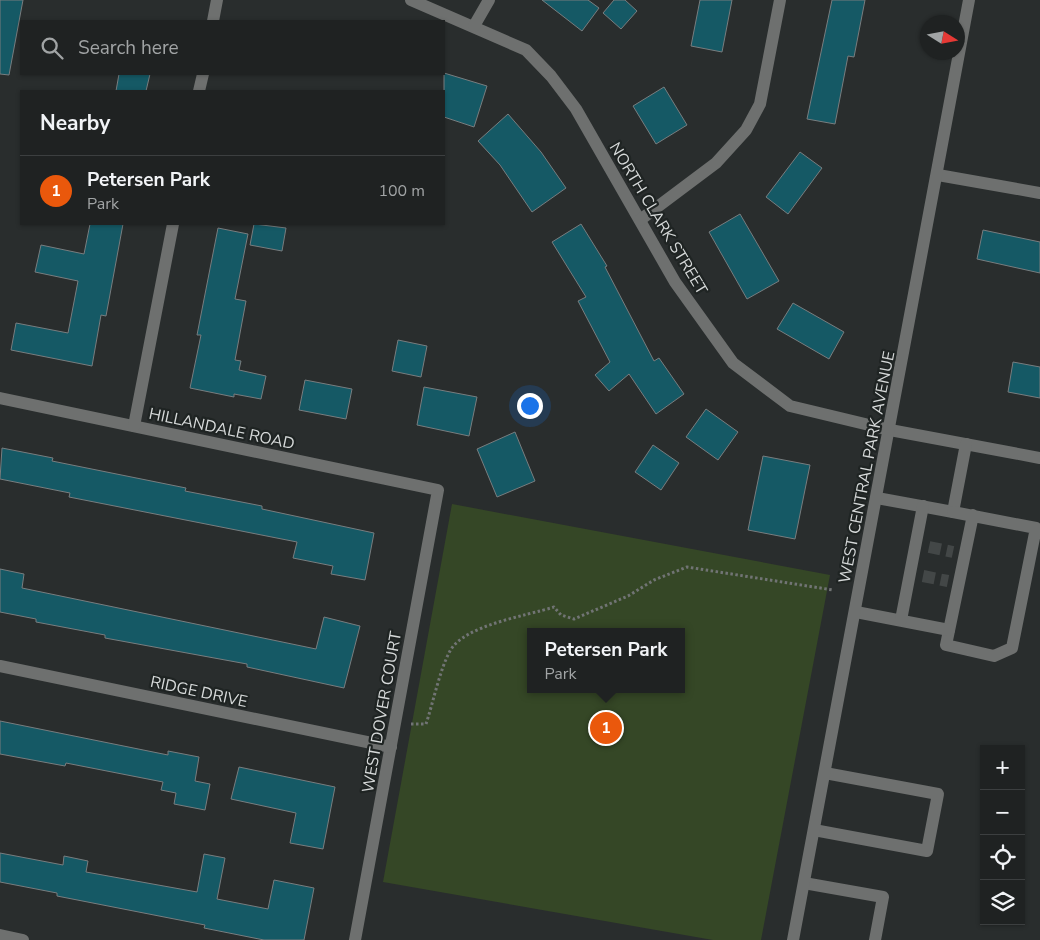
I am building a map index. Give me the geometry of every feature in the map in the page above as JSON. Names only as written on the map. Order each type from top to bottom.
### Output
[{"type":"street","points":[[213,20],[217,0]]},
{"type":"street","name":"NORTH CLARK STREET","points":[[411,0],[526,50],[551,76],[576,109],[675,282],[734,363],[790,406],[890,430],[1040,458]]},
{"type":"street","points":[[474,26],[489,0]]},
{"type":"street","points":[[640,220],[716,163],[746,130],[760,104],[780,0]]},
{"type":"street","name":"WEST CENTRAL PARK AVENUE","points":[[793,940],[938,175],[969,0]]},
{"type":"street","points":[[199,90],[203,75]]},
{"type":"street","points":[[938,175],[1040,193]]},
{"type":"street","points":[[134,426],[173,225]]},
{"type":"street","name":"HILLANDALE ROAD","points":[[0,398],[438,490]]},
{"type":"street","points":[[954,512],[966,444]]},
{"type":"street","name":"WEST DOVER COURT","points":[[355,940],[438,490]]},
{"type":"street","points":[[877,498],[923,506],[1036,528],[1012,648],[994,656],[946,645],[953,582],[959,553],[973,516]]},
{"type":"street","points":[[901,620],[917,575],[916,545],[923,506]]},
{"type":"street","points":[[916,545],[929,547]]},
{"type":"street","points":[[856,612],[949,630]]},
{"type":"street","name":"RIDGE DRIVE","points":[[0,666],[391,747]]},
{"type":"street","points":[[814,830],[927,851],[938,794],[825,773]]},
{"type":"street","points":[[804,883],[883,897],[875,940]]},
{"type":"street","points":[[0,935],[23,940]]},
{"type":"path","points":[[396,723],[426,724],[449,651],[459,638],[473,631],[554,608],[561,615],[574,619],[628,596],[654,580],[687,567],[833,590]]},
{"type":"green space","points":[[452,504],[830,575],[761,940],[713,940],[383,882]]},
{"type":"building","points":[[0,0],[23,0],[9,75],[0,74]]},
{"type":"building","points":[[542,0],[588,0],[599,8],[582,31]]},
{"type":"building","points":[[614,0],[625,0],[637,11],[621,29],[603,13]]},
{"type":"building","points":[[700,0],[732,0],[722,52],[691,46]]},
{"type":"building","points":[[832,0],[865,0],[854,57],[848,56],[835,124],[807,119]]},
{"type":"building","points":[[445,73],[487,86],[474,127],[445,117]]},
{"type":"building","points":[[119,75],[150,75],[146,90],[116,90]]},
{"type":"building","points":[[664,87],[687,125],[656,144],[633,106]]},
{"type":"building","points":[[508,114],[541,152],[566,188],[532,212],[500,165],[478,141]]},
{"type":"building","points":[[800,152],[822,168],[788,214],[766,197]]},
{"type":"building","points":[[740,214],[779,281],[747,299],[709,232]]},
{"type":"building","points":[[581,224],[607,266],[605,267],[654,361],[659,358],[684,394],[656,414],[629,374],[609,391],[595,375],[610,362],[578,301],[586,297],[552,242]]},
{"type":"building","points":[[90,225],[123,225],[106,316],[101,315],[92,366],[11,350],[16,323],[68,333],[78,281],[35,272],[41,245],[84,254]]},
{"type":"building","points":[[254,225],[286,228],[282,251],[250,245]]},
{"type":"building","points":[[218,228],[248,234],[235,299],[246,301],[235,360],[241,361],[239,370],[266,376],[261,399],[234,394],[234,397],[190,388],[201,335],[197,335]]},
{"type":"building","points":[[983,230],[1040,242],[1040,273],[977,259]]},
{"type":"building","points":[[793,303],[844,332],[829,359],[777,329]]},
{"type":"building","points":[[398,340],[427,346],[421,377],[392,371]]},
{"type":"building","points":[[1013,362],[1040,367],[1040,398],[1008,392]]},
{"type":"building","points":[[305,380],[352,389],[346,419],[299,410]]},
{"type":"building","points":[[424,387],[477,397],[469,436],[417,425]]},
{"type":"building","points":[[706,409],[738,432],[718,460],[686,437]]},
{"type":"building","points":[[515,432],[535,481],[497,497],[477,449]]},
{"type":"building","points":[[653,445],[679,463],[661,490],[635,472]]},
{"type":"building","points":[[2,448],[53,458],[52,461],[186,488],[185,491],[262,506],[262,509],[374,533],[365,580],[331,574],[333,566],[293,558],[297,542],[69,497],[70,493],[0,479]]},
{"type":"building","points":[[763,456],[810,465],[795,539],[748,530]]},
{"type":"building","points":[[0,569],[24,574],[22,588],[316,649],[324,617],[360,626],[344,688],[247,667],[247,664],[105,638],[105,635],[36,622],[36,619],[0,612]]},
{"type":"building","points":[[0,721],[168,755],[168,751],[199,757],[195,781],[210,784],[205,810],[174,804],[176,793],[161,790],[163,782],[66,763],[65,766],[0,754]]},
{"type":"building","points":[[239,767],[335,787],[323,849],[290,843],[296,813],[231,799]]},
{"type":"building","points":[[0,853],[63,865],[64,856],[88,861],[86,872],[197,892],[204,854],[225,858],[217,899],[268,909],[274,880],[314,888],[304,940],[264,940],[204,928],[205,925],[57,896],[57,893],[0,882]]},
{"type":"tunnel","points":[[929,547],[953,552]]},
{"type":"tunnel","points":[[923,576],[948,581]]},
{"type":"place","name":"Petersen Park","points":[[606,728]]}]
